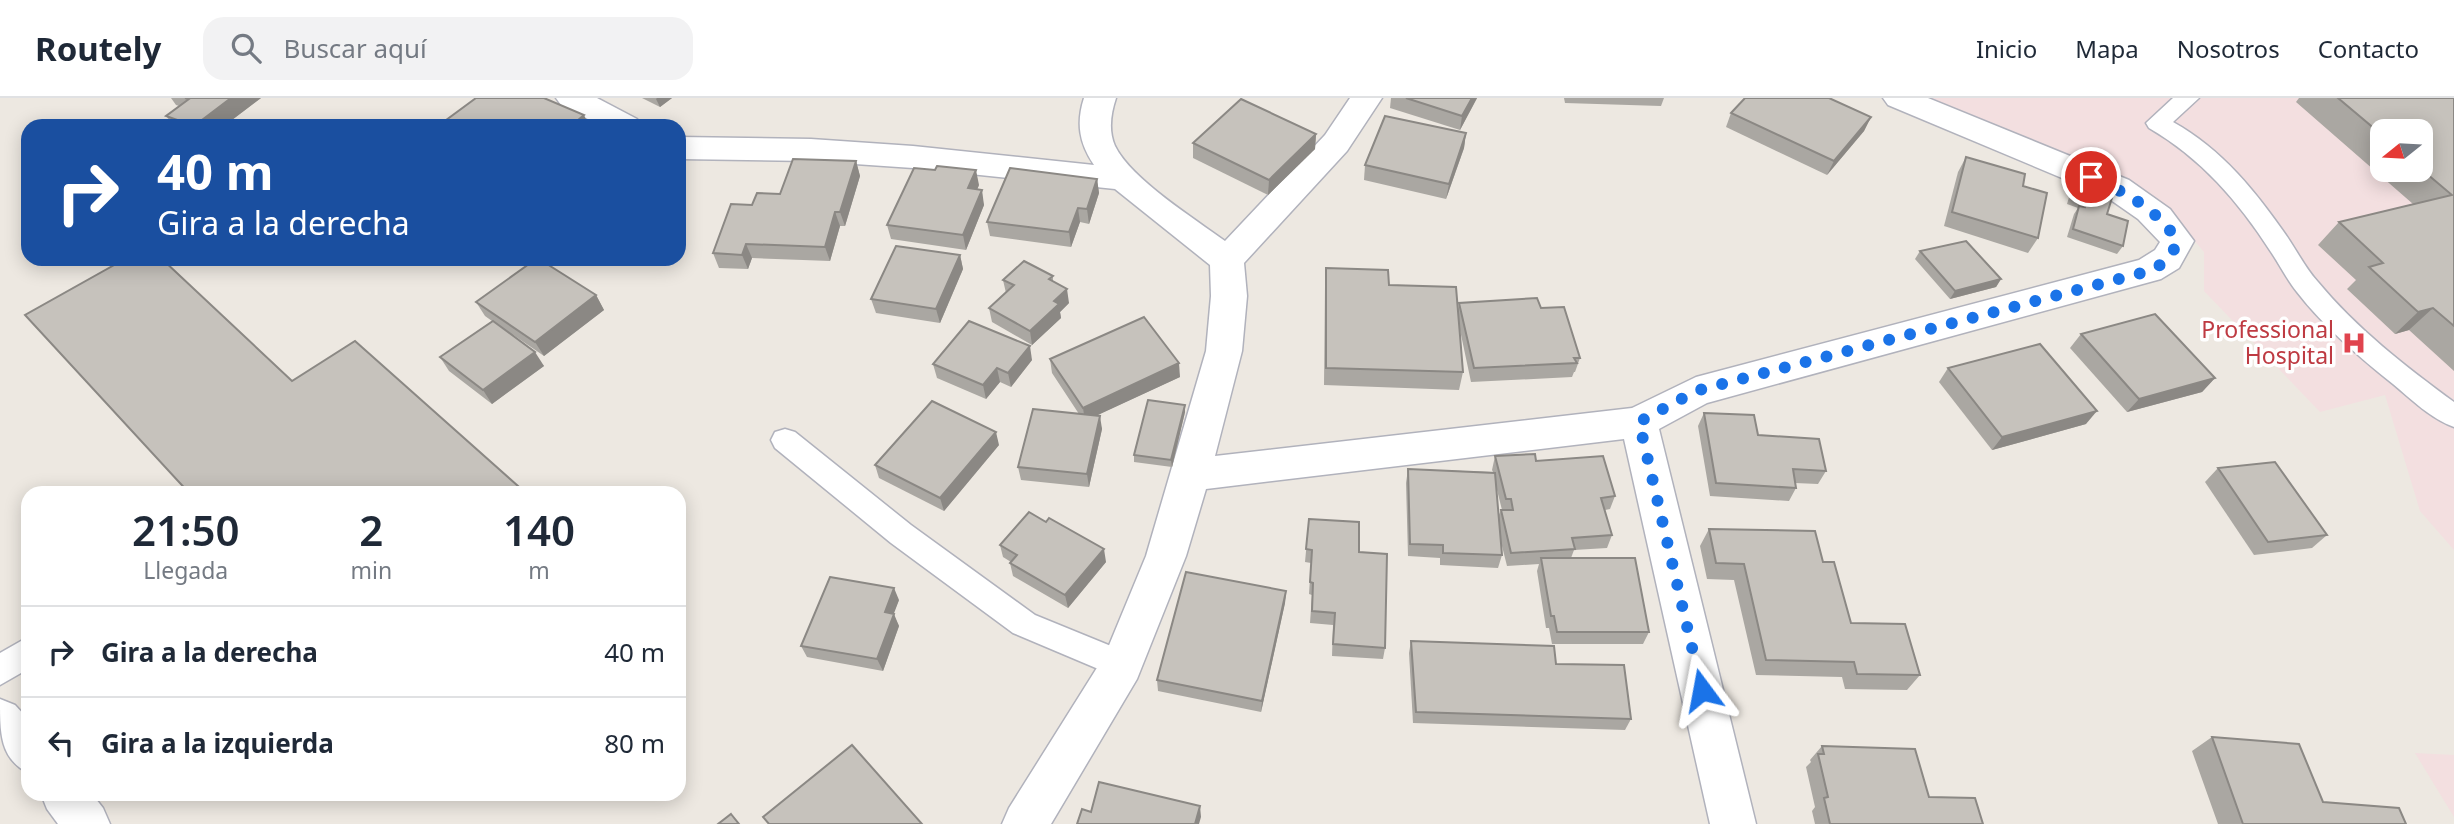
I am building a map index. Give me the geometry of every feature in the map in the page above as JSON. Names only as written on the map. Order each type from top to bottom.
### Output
[{"type":"street","points":[[572,98],[612,119]]},
{"type":"street","points":[[1100,98],[1094,114],[1096,137],[1103,154],[1124,180],[1227,260]]},
{"type":"street","points":[[1025,824],[1122,665],[1167,556],[1224,351],[1228,296],[1227,260],[1336,143],[1366,98]]},
{"type":"street","points":[[1191,475],[1639,422],[1696,391],[2149,271],[2165,263],[2173,254],[2177,241],[2171,231],[2148,210],[2117,188],[1899,98]]},
{"type":"street","points":[[686,148],[811,150],[913,157],[1124,180]]},
{"type":"street","points":[[1639,422],[1733,824]]},
{"type":"street","points":[[0,719],[21,744]]},
{"type":"street","points":[[69,801],[87,824]]},
{"type":"lane","points":[[2188,98],[2158,123],[2184,136],[2222,171],[2265,225],[2312,293],[2371,350],[2454,416]]},
{"type":"lane","points":[[785,440],[901,534],[1024,624],[1122,665]]},
{"type":"lane","points":[[0,671],[21,656]]},
{"type":"shaded area","name":"Professional Hospital","points":[[1918,98],[2454,98],[2454,550],[2420,511],[2385,395],[2320,412],[2204,291],[2204,252],[2176,219]]},
{"type":"shaded area","points":[[2415,753],[2454,755],[2454,817]]},
{"type":"building","points":[[185,98],[231,98],[203,119],[174,119],[166,116],[189,99]]},
{"type":"building","points":[[476,98],[544,98],[584,115],[579,119],[448,119]]},
{"type":"building","points":[[1406,98],[1472,98],[1462,116]]},
{"type":"building","points":[[1745,98],[1829,98],[1871,117],[1834,161],[1731,113]]},
{"type":"building","points":[[2338,98],[2454,98],[2454,326],[2433,308],[2418,312],[2369,267],[2383,263],[2339,222],[2452,195],[2433,179],[2433,119],[2370,119],[2370,125]]},
{"type":"building","points":[[1241,99],[1316,134],[1269,180],[1193,143]]},
{"type":"building","points":[[1385,116],[1466,133],[1449,184],[1365,165]]},
{"type":"building","points":[[1966,157],[2025,174],[2023,186],[2047,193],[2038,238],[1952,212]]},
{"type":"building","points":[[793,159],[856,161],[840,212],[835,212],[825,247],[746,244],[742,255],[713,253],[731,204],[752,205],[757,193],[780,194]]},
{"type":"building","points":[[937,166],[976,170],[968,188],[982,190],[963,235],[887,225],[914,168],[935,170]]},
{"type":"building","points":[[1010,168],[1097,179],[1087,209],[1078,208],[1069,232],[987,222]]},
{"type":"building","points":[[2075,186],[2112,198],[2107,214],[2128,221],[2123,246],[2073,229],[2079,206],[2085,207],[2087,201],[2072,196]]},
{"type":"building","points":[[1966,241],[2001,279],[1955,291],[1920,251]]},
{"type":"building","points":[[896,246],[960,255],[936,309],[871,299]]},
{"type":"building","points":[[1024,261],[1053,276],[1049,279],[1067,289],[1054,301],[1059,304],[1030,331],[989,308],[1014,285],[1003,280]]},
{"type":"building","points":[[112,266],[169,266],[292,381],[355,341],[518,486],[183,486],[25,315]]},
{"type":"building","points":[[526,266],[550,266],[596,295],[535,342],[476,302]]},
{"type":"building","points":[[1326,268],[1388,270],[1389,285],[1456,287],[1463,372],[1326,368]]},
{"type":"building","points":[[1537,298],[1541,308],[1564,307],[1580,358],[1574,358],[1577,363],[1474,368],[1459,303]]},
{"type":"building","points":[[2155,314],[2215,378],[2139,399],[2081,334]]},
{"type":"building","points":[[1144,317],[1179,363],[1083,408],[1050,359]]},
{"type":"building","points":[[493,321],[535,352],[483,390],[440,357]]},
{"type":"building","points":[[969,321],[1030,346],[1008,373],[997,368],[983,385],[933,364]]},
{"type":"building","points":[[2040,344],[2097,411],[2002,437],[1948,368]]},
{"type":"building","points":[[1148,400],[1185,405],[1171,460],[1134,455]]},
{"type":"building","points":[[932,401],[996,432],[940,498],[875,465]]},
{"type":"building","points":[[1033,409],[1100,416],[1087,474],[1018,467]]},
{"type":"building","points":[[1704,413],[1754,415],[1758,435],[1819,439],[1826,471],[1793,469],[1796,488],[1716,483]]},
{"type":"building","points":[[1535,454],[1536,461],[1603,456],[1615,496],[1601,498],[1612,535],[1572,538],[1575,549],[1511,553],[1501,510],[1513,510],[1511,499],[1506,499],[1495,456]]},
{"type":"building","points":[[2275,462],[2327,535],[2268,542],[2218,468]]},
{"type":"building","points":[[1408,469],[1495,473],[1502,555],[1443,553],[1443,545],[1410,544]]},
{"type":"building","points":[[1029,512],[1046,522],[1049,518],[1104,549],[1065,595],[1010,563],[1017,555],[1000,545]]},
{"type":"building","points":[[1309,519],[1359,522],[1359,552],[1387,554],[1385,648],[1333,644],[1335,613],[1312,611],[1312,550],[1306,549]]},
{"type":"building","points":[[1709,529],[1815,531],[1823,562],[1834,562],[1851,623],[1905,624],[1920,675],[1857,674],[1854,662],[1766,660],[1744,564],[1716,563]]},
{"type":"building","points":[[1541,558],[1635,558],[1649,632],[1557,632],[1554,616],[1551,616]]},
{"type":"building","points":[[1186,572],[1286,591],[1262,701],[1157,680]]},
{"type":"building","points":[[830,577],[894,588],[885,612],[894,614],[877,659],[801,646]]},
{"type":"building","points":[[1411,641],[1554,646],[1556,664],[1624,665],[1631,719],[1416,712]]},
{"type":"building","points":[[2212,737],[2299,744],[2323,802],[2399,808],[2406,824],[2243,824]]},
{"type":"building","points":[[852,745],[922,824],[769,824],[763,817]]},
{"type":"building","points":[[1822,746],[1915,749],[1929,797],[1975,798],[1983,824],[1830,824],[1824,798],[1828,797],[1818,754],[1824,754]]},
{"type":"building","points":[[1099,782],[1200,806],[1195,824],[1077,824],[1082,809],[1091,812]]},
{"type":"building","points":[[731,814],[739,824],[718,824]]},
{"type":"place","name":"Professional Hospital","points":[[2354,343]]},
{"type":"route","points":[[1702,690],[1639,422],[1696,391],[2149,271],[2165,263],[2173,254],[2177,241],[2171,231],[2148,210],[2117,188],[2091,177]]}]
